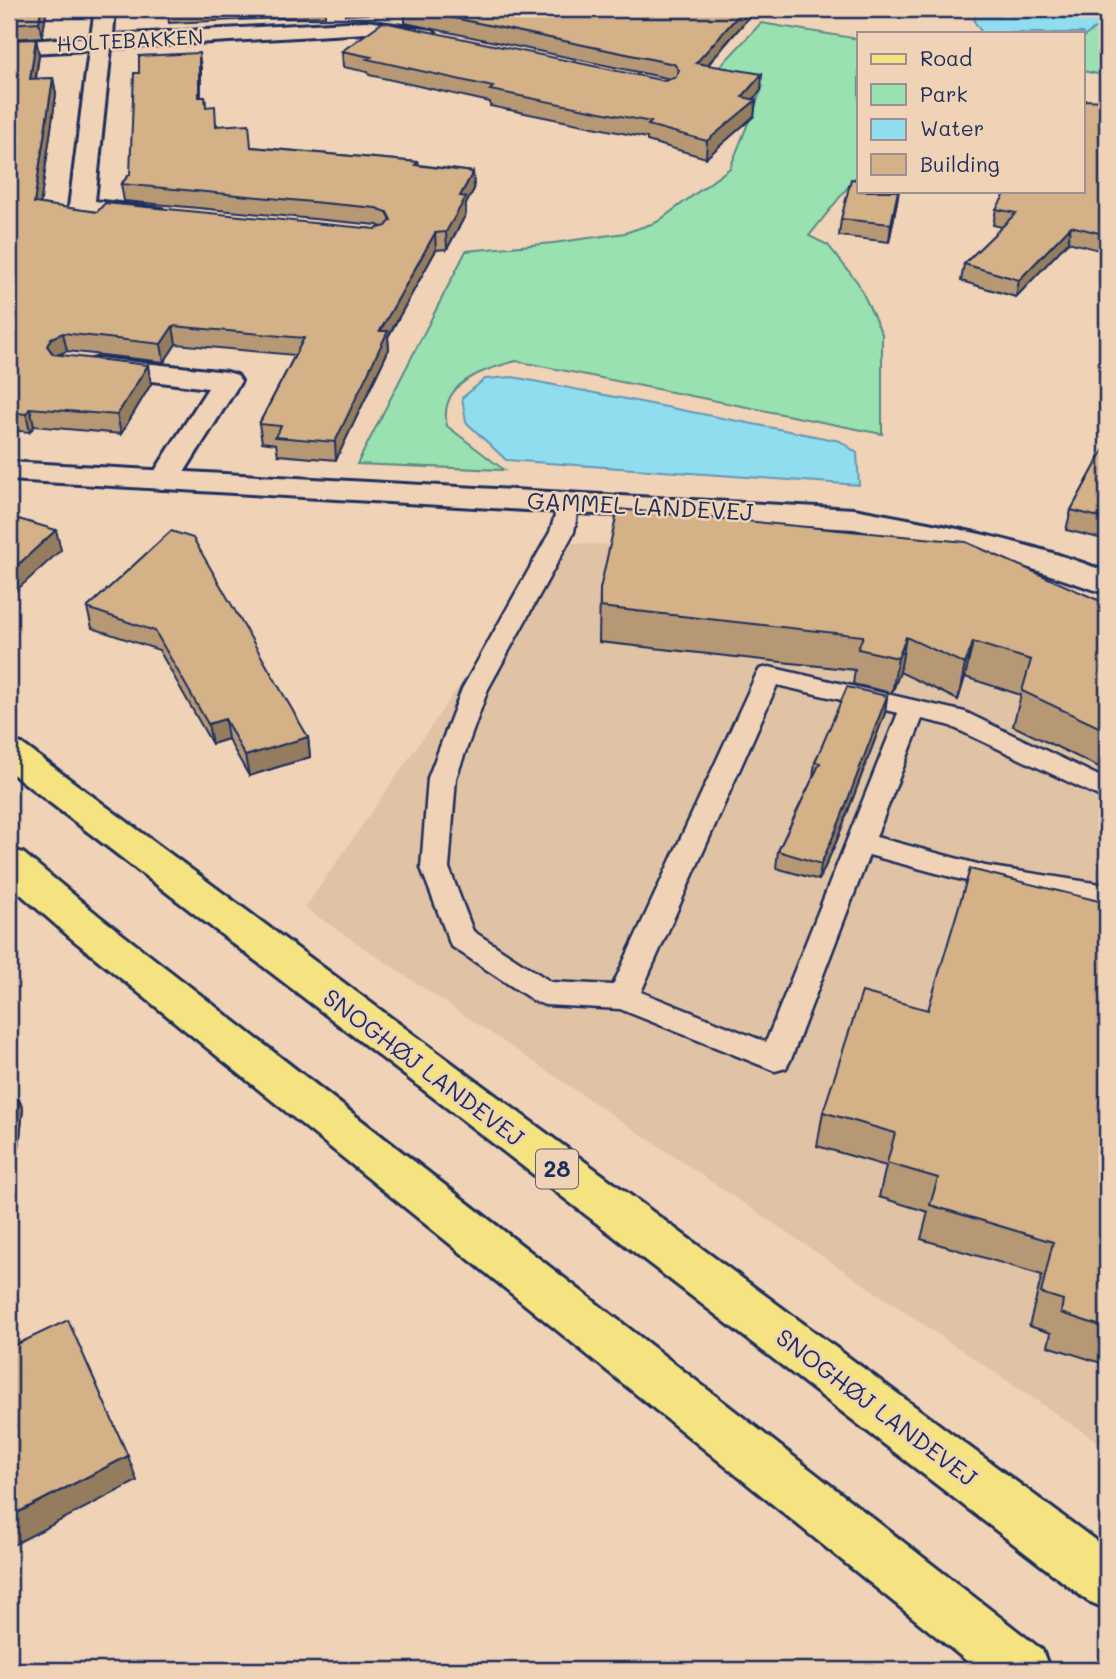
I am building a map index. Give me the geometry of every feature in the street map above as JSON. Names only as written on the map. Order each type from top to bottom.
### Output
[{"type":"main road","name":"SNOGHØJ LANDEVEJ","points":[[9,753],[1107,1582]]},
{"type":"main road","points":[[9,863],[85,927],[1022,1670]]},
{"type":"street","points":[[105,9],[82,207],[176,217]]},
{"type":"street","name":"HOLTEBAKKEN","points":[[9,48],[366,27],[443,39]]},
{"type":"street","points":[[67,363],[227,381],[164,480]]},
{"type":"street","name":"GAMMEL LANDEVEJ","points":[[9,471],[854,519],[966,539],[1063,565],[1107,584]]},
{"type":"lane","points":[[568,503],[562,532],[475,689],[442,778],[435,868],[461,938],[545,993],[623,997],[775,1059],[914,708]]},
{"type":"lane","points":[[623,997],[769,675],[957,718],[1107,791]]},
{"type":"lane","points":[[860,842],[985,876],[1107,896]]},
{"type":"shaded area","points":[[559,542],[983,568],[1107,624],[1107,1448],[305,908]]},
{"type":"green space","points":[[1107,15],[1107,76],[1084,71],[1084,36],[1099,26],[1102,16]]},
{"type":"green space","points":[[761,23],[857,39],[857,176],[809,236],[828,245],[858,283],[882,334],[882,434],[516,361],[466,380],[456,388],[446,411],[447,426],[504,470],[357,464],[466,251],[625,233],[657,222],[730,168],[763,86],[711,76]]},
{"type":"water","points":[[977,9],[1107,9],[1107,15],[1102,16],[1099,26],[1084,36],[1084,32],[981,32],[974,21]]},
{"type":"water","points":[[513,377],[840,441],[857,453],[859,485],[506,460],[466,422],[462,398],[485,379]]},
{"type":"building","points":[[9,9],[41,9],[39,22],[9,24]]},
{"type":"building","points":[[411,9],[744,9],[696,63],[762,74],[742,97],[756,100],[707,141],[648,125],[651,122],[490,90],[493,87],[342,51],[383,22],[665,81],[676,77],[679,70],[674,64]]},
{"type":"building","points":[[36,39],[30,79],[53,78],[34,203],[97,212],[105,203],[375,229],[386,226],[391,220],[387,212],[376,208],[121,184],[130,174],[134,73],[139,73],[139,56],[199,53],[199,97],[205,97],[206,107],[215,106],[216,126],[249,124],[251,147],[418,162],[415,165],[473,172],[460,196],[466,197],[446,232],[435,233],[380,331],[388,331],[335,442],[275,437],[281,426],[259,424],[304,338],[173,326],[161,344],[63,333],[51,338],[47,346],[53,354],[148,365],[117,415],[30,408],[26,414],[9,412],[9,40]]},
{"type":"building","points":[[1084,100],[1107,101],[1107,235],[1071,226],[1019,280],[964,264],[1016,213],[996,209],[1006,192],[1084,192]]},
{"type":"building","points":[[851,179],[857,180],[857,192],[898,192],[891,224],[841,219]]},
{"type":"building","points":[[1107,444],[1107,519],[1071,510]]},
{"type":"building","points":[[618,509],[966,542],[1107,604],[1107,731],[1022,691],[1031,660],[973,642],[965,664],[906,637],[898,658],[858,649],[863,636],[600,607],[600,589]]},
{"type":"building","points":[[15,518],[56,530],[9,573],[9,523]]},
{"type":"building","points":[[171,531],[193,538],[308,737],[245,756],[225,719],[208,724],[155,631],[87,608]]},
{"type":"building","points":[[847,687],[887,696],[821,864],[778,851],[820,763],[815,762]]},
{"type":"building","points":[[970,869],[1107,903],[1107,1328],[1061,1313],[1063,1300],[1041,1293],[1053,1242],[930,1205],[938,1178],[887,1163],[895,1133],[823,1112],[862,992],[928,1010]]},
{"type":"building","points":[[19,1099],[15,1138],[9,1139],[9,1100]]},
{"type":"building","points":[[68,1320],[128,1456],[9,1517],[9,1348]]}]
